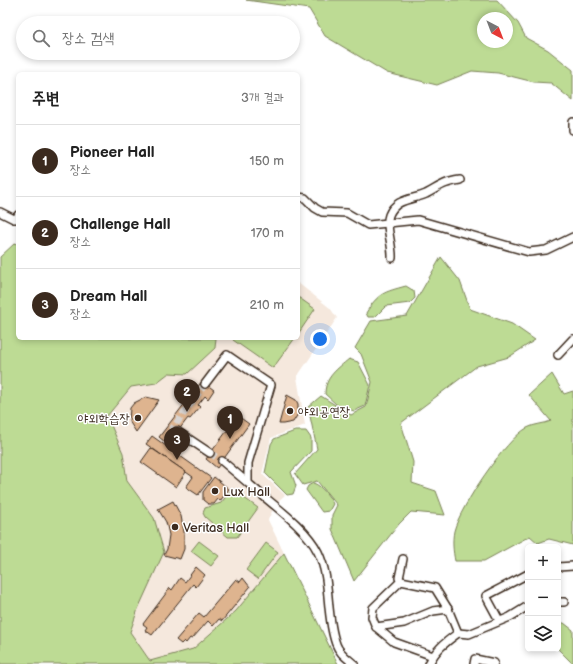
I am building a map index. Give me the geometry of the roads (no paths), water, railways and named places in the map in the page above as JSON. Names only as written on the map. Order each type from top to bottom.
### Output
[{"type":"street","points":[[573,122],[573,130]]},
{"type":"street","points":[[392,258],[392,247],[388,224],[389,215],[394,206],[402,201],[425,194],[445,182],[460,180]]},
{"type":"street","points":[[300,197],[305,198],[315,208],[322,212],[347,214],[368,225],[418,220],[529,252],[546,250],[573,237]]},
{"type":"street","points":[[0,212],[8,217],[16,218]]},
{"type":"street","points":[[558,355],[573,339]]},
{"type":"street","points":[[205,384],[226,355],[271,385],[248,464],[248,483]]},
{"type":"street","points":[[177,431],[210,453]]},
{"type":"street","points":[[222,461],[280,512],[294,522],[317,550],[326,573],[332,628],[336,645],[342,654],[354,664]]},
{"type":"street","points":[[401,581],[399,578],[403,559]]},
{"type":"street","points":[[561,567],[573,566]]},
{"type":"street","points":[[499,620],[486,596],[525,576]]},
{"type":"street","points":[[401,581],[435,588],[448,610],[458,633]]},
{"type":"street","points":[[401,581],[374,608],[372,617],[376,627],[394,642],[433,656]]},
{"type":"street","points":[[429,664],[433,656],[458,633],[469,634],[499,620],[510,617],[525,608]]},
{"type":"street","points":[[376,627],[404,623],[433,610],[448,610]]},
{"type":"street","points":[[474,664],[475,659],[494,663]]},
{"type":"tunnel","points":[[177,431],[173,428],[205,384]]},
{"type":"tunnel","points":[[210,453],[222,461]]},
{"type":"place","name":"야외공연장","points":[[290,411]]},
{"type":"place","name":"Challenge Hall","points":[[187,412]]},
{"type":"place","name":"야외학습장","points":[[138,418]]},
{"type":"place","name":"Pioneer Hall","points":[[230,439]]},
{"type":"place","name":"Dream Hall","points":[[177,460]]},
{"type":"place","name":"Lux Hall","points":[[215,491]]},
{"type":"place","name":"Veritas Hall","points":[[175,527]]}]
